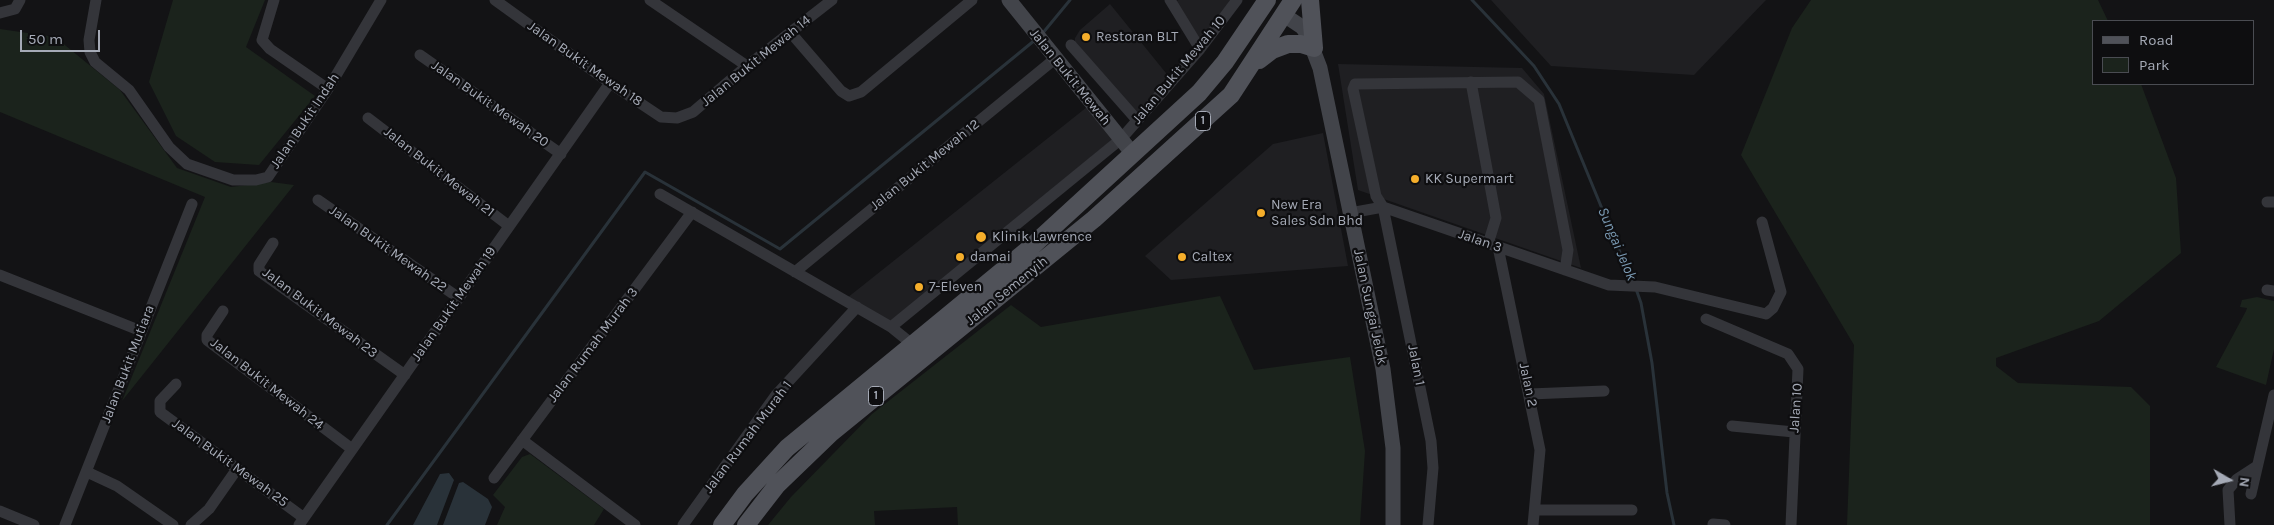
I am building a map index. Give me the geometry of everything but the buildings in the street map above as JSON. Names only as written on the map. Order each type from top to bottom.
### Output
[{"type":"main road","name":"Jalan Semenyih","points":[[722,525],[745,494],[787,448],[1030,248],[1199,93],[1225,62],[1267,0]]},
{"type":"main road","points":[[1251,67],[1272,50],[1288,44],[1301,44],[1314,48],[1310,0]]},
{"type":"main road","name":"Jalan Semenyih","points":[[746,525],[777,485],[831,432],[1094,220],[1231,95],[1251,67],[1287,5]]},
{"type":"main road","points":[[1225,62],[1237,56],[1270,14],[1287,5]]},
{"type":"main road","points":[[1094,220],[1097,212],[1124,185],[1133,173],[1135,164],[1132,154],[1150,156],[1175,146]]},
{"type":"street","name":"Jalan Bukit Indah","points":[[96,0],[89,40],[90,52],[95,62],[129,90],[169,148],[187,164],[234,180],[256,180],[268,177],[328,89],[381,0]]},
{"type":"street","points":[[274,0],[262,40],[270,49],[328,89]]},
{"type":"street","name":"Jalan Bukit Mewah 18","points":[[495,0],[610,84],[661,117],[677,118]]},
{"type":"street","points":[[650,0],[747,66]]},
{"type":"street","name":"Jalan Bukit Mewah 14","points":[[677,118],[693,112],[747,66],[832,0]]},
{"type":"street","points":[[791,33],[841,90],[849,96],[861,92],[972,0]]},
{"type":"street","name":"Jalan Bukit Mewah","points":[[1008,0],[1132,154]]},
{"type":"street","points":[[1170,0],[1200,49]]},
{"type":"street","name":"Jalan Bukit Mewah 10","points":[[891,327],[1121,139],[1200,49],[1237,0]]},
{"type":"street","points":[[0,13],[17,4]]},
{"type":"street","name":"Jalan Sungai Jelok","points":[[1287,5],[1314,48],[1325,90],[1383,369],[1393,448],[1393,525]]},
{"type":"street","points":[[1071,45],[1138,120]]},
{"type":"street","name":"Jalan Bukit Mewah 12","points":[[795,272],[1051,53]]},
{"type":"street","name":"Jalan Bukit Mewah 20","points":[[420,54],[560,154]]},
{"type":"street","points":[[1493,245],[1496,218],[1472,82],[1518,82],[1539,100],[1568,250],[1565,270]]},
{"type":"street","name":"Jalan 1","points":[[1428,525],[1433,468],[1431,441],[1383,207],[1376,196],[1354,89],[1355,84],[1472,82]]},
{"type":"street","name":"Jalan Bukit Mewah 19","points":[[302,521],[610,84]]},
{"type":"street","name":"Jalan Bukit Mewah 21","points":[[368,118],[509,226]]},
{"type":"street","points":[[660,194],[891,327],[912,344]]},
{"type":"street","name":"Jalan Bukit Mewah 22","points":[[318,200],[459,298]]},
{"type":"street","name":"Jalan Bukit Mutiara","points":[[65,525],[192,204]]},
{"type":"street","name":"Jalan 3","points":[[1350,213],[1383,207],[1609,286],[1655,288],[1766,314],[1773,308],[1781,292],[1762,222]]},
{"type":"street","name":"Jalan Rumah Murah 3","points":[[494,478],[692,212]]},
{"type":"street","name":"Jalan Bukit Mewah 23","points":[[273,242],[259,265],[259,271],[405,375]]},
{"type":"street","name":"Jalan 2","points":[[1493,245],[1530,394],[1540,450],[1533,525]]},
{"type":"street","points":[[0,275],[141,331]]},
{"type":"street","name":"Jalan Rumah Murah 1","points":[[683,525],[776,394],[857,308]]},
{"type":"street","name":"Jalan Bukit Mewah 24","points":[[222,311],[207,335],[207,340],[352,449]]},
{"type":"street","name":"Jalan 10","points":[[1706,319],[1788,354],[1798,369],[1791,525]]},
{"type":"street","name":"Jalan Bukit Mewah 25","points":[[176,384],[160,401],[160,412],[237,468],[302,521]]},
{"type":"street","points":[[1530,394],[1604,390]]},
{"type":"street","points":[[2251,494],[2274,395]]},
{"type":"street","points":[[1732,426],[1794,432]]},
{"type":"street","points":[[522,440],[635,525]]},
{"type":"street","points":[[2230,525],[2228,490],[2237,479],[2257,466]]},
{"type":"street","points":[[191,525],[209,509],[237,468]]},
{"type":"street","points":[[87,472],[118,486],[173,525]]},
{"type":"street","points":[[1535,510],[1632,510]]},
{"type":"street","points":[[0,511],[34,525]]},
{"type":"shaded area","points":[[1178,0],[1232,0],[1201,42],[1176,2]]},
{"type":"shaded area","points":[[1491,0],[1766,0],[1694,75],[1551,66]]},
{"type":"shaded area","points":[[1110,4],[1170,78],[1138,114],[1075,44],[1075,38],[1080,30]]},
{"type":"shaded area","points":[[1338,64],[1522,68],[1544,94],[1581,268],[1358,190]]},
{"type":"shaded area","points":[[1087,107],[1113,139],[891,322],[847,298]]},
{"type":"shaded area","points":[[1323,133],[1348,266],[1171,280],[1145,256],[1273,144]]},
{"type":"shaded area","points":[[449,473],[454,480],[437,525],[413,525],[440,474]]},
{"type":"shaded area","points":[[463,482],[488,499],[492,507],[485,525],[443,525],[459,483]]},
{"type":"green space","points":[[173,0],[265,0],[246,47],[315,96],[259,165],[215,162],[176,136],[149,82]]},
{"type":"green space","points":[[1811,0],[2098,0],[2108,20],[2092,20],[2092,85],[2141,85],[2176,178],[2181,253],[2099,321],[1996,358],[1996,366],[2018,383],[2131,387],[2150,406],[2150,525],[1847,525],[1854,345],[1741,155],[1792,28]]},
{"type":"green space","points":[[0,29],[55,37],[120,90],[177,168],[231,187],[271,182],[294,185],[122,401],[205,197],[0,112]]},
{"type":"green space","points":[[1220,296],[1254,370],[1350,357],[1365,451],[1360,525],[958,525],[957,507],[874,511],[875,525],[768,525],[791,497],[872,414],[1011,305],[1041,327]]},
{"type":"green space","points":[[2257,297],[2274,301],[2274,349],[2266,385],[2216,367],[2246,311],[2247,308],[2240,307],[2242,300]]},
{"type":"green space","points":[[530,454],[604,509],[594,525],[497,525],[505,507],[493,495],[522,457]]},
{"type":"waterway","points":[[1042,34],[1070,0]]},
{"type":"waterway","name":"Sungai Jelok","points":[[1472,0],[1534,66],[1559,104],[1633,284]]},
{"type":"waterway","points":[[387,525],[645,172],[780,249],[1035,40]]},
{"type":"waterway","name":"Sungai Jelok","points":[[1636,289],[1641,303],[1652,363],[1667,493],[1674,525]]},
{"type":"place","name":"Restoran BLT","points":[[1086,37]]},
{"type":"place","name":"KK Supermart","points":[[1415,179]]},
{"type":"place","name":"New Era Sales Sdn Bhd","points":[[1261,213]]},
{"type":"place","name":"Klinik Lawrence","points":[[981,237]]},
{"type":"place","name":"damai","points":[[960,257]]},
{"type":"place","name":"Caltex","points":[[1182,257]]},
{"type":"place","name":"7-Eleven","points":[[919,287]]}]
